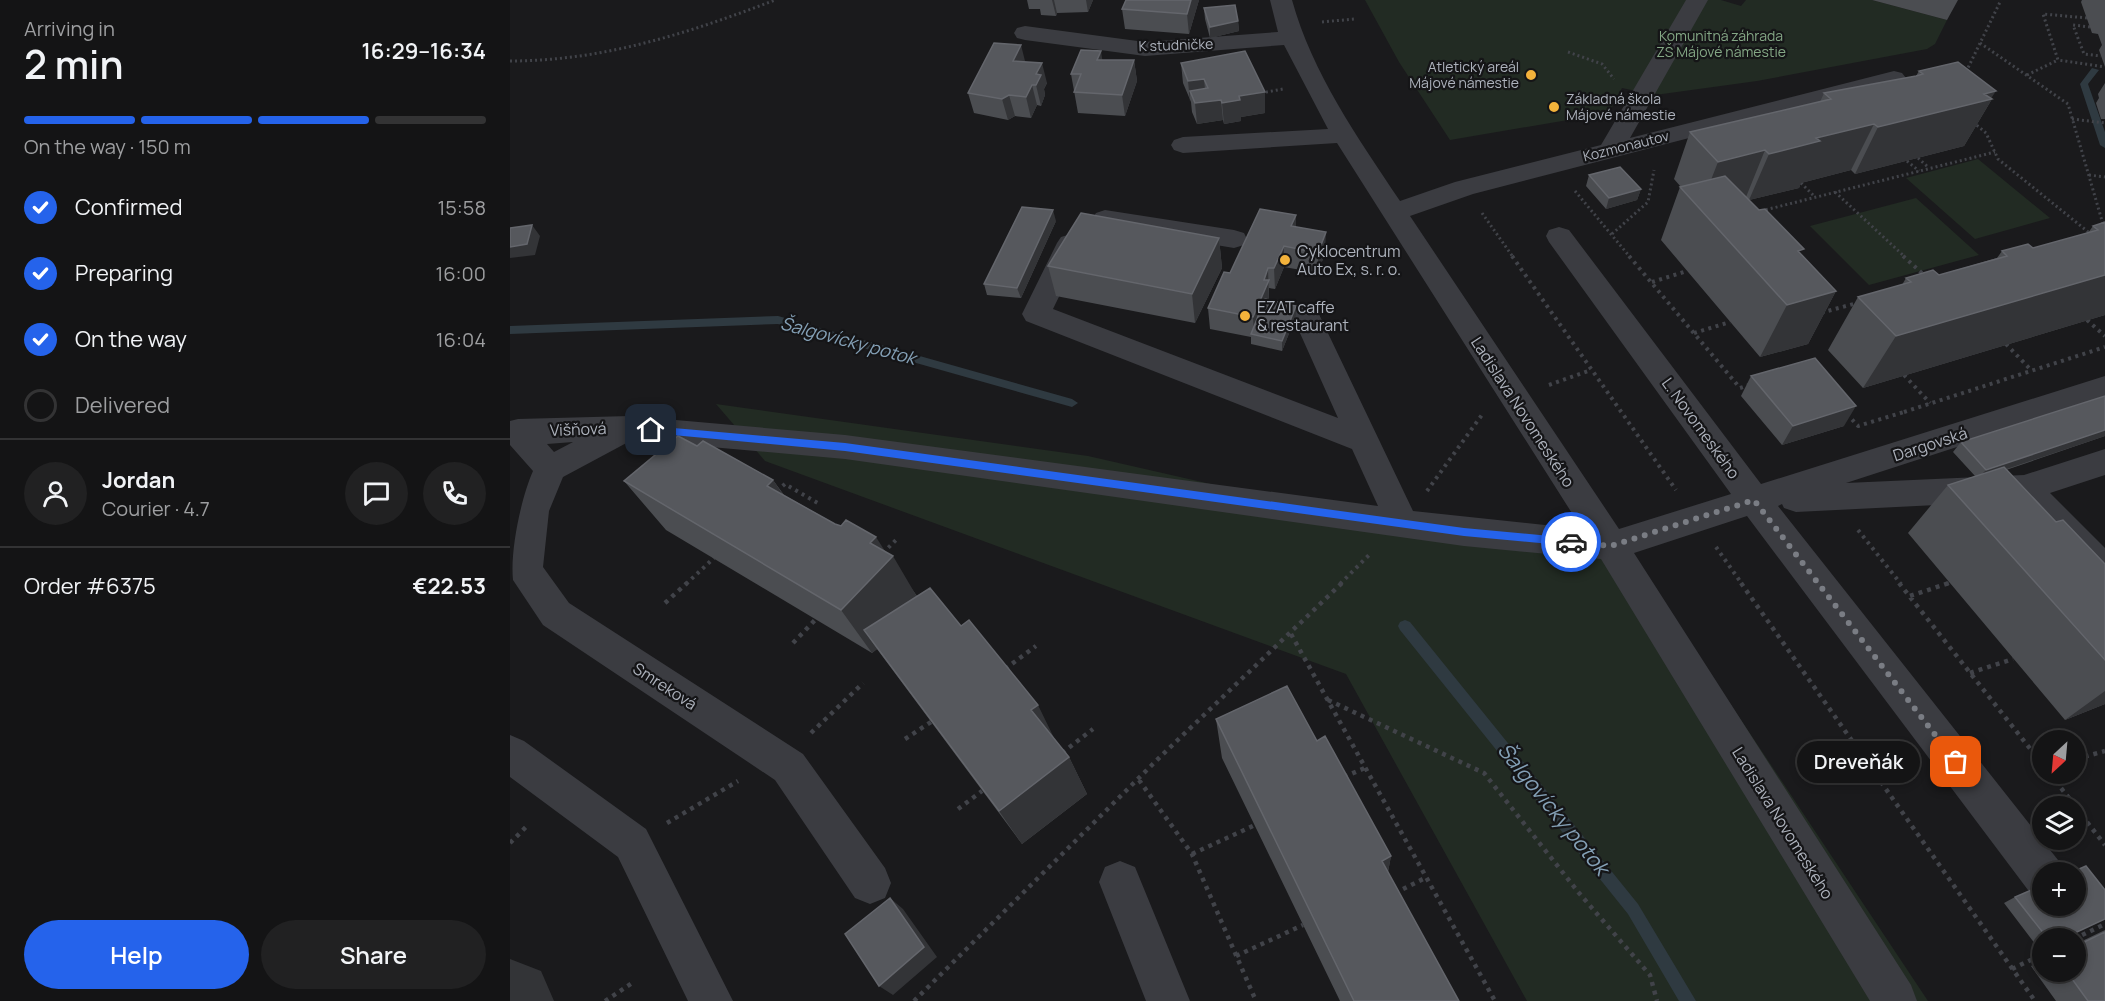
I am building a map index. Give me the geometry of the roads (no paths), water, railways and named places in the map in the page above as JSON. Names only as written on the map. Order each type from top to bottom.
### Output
[{"type":"street","name":"Ladislava Novomeského","points":[[1281,0],[1291,38],[1307,72],[1344,135],[1611,546],[1895,1001]]},
{"type":"street","points":[[1611,150],[1697,0]]},
{"type":"street","name":"K studničke","points":[[1025,33],[1145,49],[1291,38]]},
{"type":"street","name":"Kozmonautov","points":[[1395,212],[1464,188],[1894,78]]},
{"type":"street","points":[[1183,145],[1344,135]]},
{"type":"street","points":[[1234,239],[1084,215],[1036,315],[1363,440]]},
{"type":"street","name":"L. Novomeského","points":[[1559,236],[1754,500],[2033,862]]},
{"type":"street","points":[[1305,313],[1402,523]]},
{"type":"street","name":"Dargovská","points":[[1611,546],[2105,387]]},
{"type":"street","points":[[514,432],[550,469],[630,428]]},
{"type":"street","name":"Višňová","points":[[514,432],[630,428],[845,447],[1402,523],[1611,546]]},
{"type":"street","name":"Dargovská","points":[[1754,500],[2024,488],[2105,462]]},
{"type":"street","name":"Smreková","points":[[550,469],[532,511],[525,570],[556,614],[789,767],[870,883]]},
{"type":"street","points":[[2024,488],[2105,570]]},
{"type":"street","points":[[510,754],[632,843],[711,1001]]},
{"type":"street","points":[[1120,882],[1168,1001]]},
{"type":"waterway","points":[[2095,70],[2084,84],[2105,145]]},
{"type":"waterway","name":"Šalgovícky potok","points":[[510,330],[778,320],[1072,403]]},
{"type":"waterway","name":"Šalgovícky potok","points":[[1405,626],[1633,909],[1688,1001]]},
{"type":"place","name":"Atletický areál Májové námestie","points":[[1531,75]]},
{"type":"place","name":"Základná škola Májové námestie","points":[[1554,107]]},
{"type":"place","name":"Cyklocentrum Auto Ex, s. r. o.","points":[[1285,260]]},
{"type":"place","name":"EZAT caffe & restaurant","points":[[1245,316]]},
{"type":"place","name":"Dreveňák","points":[[1956,762]]},
{"type":"park label","name":"Komunitná záhrada ZŠ Májové námestie","points":[[1721,44]]}]
